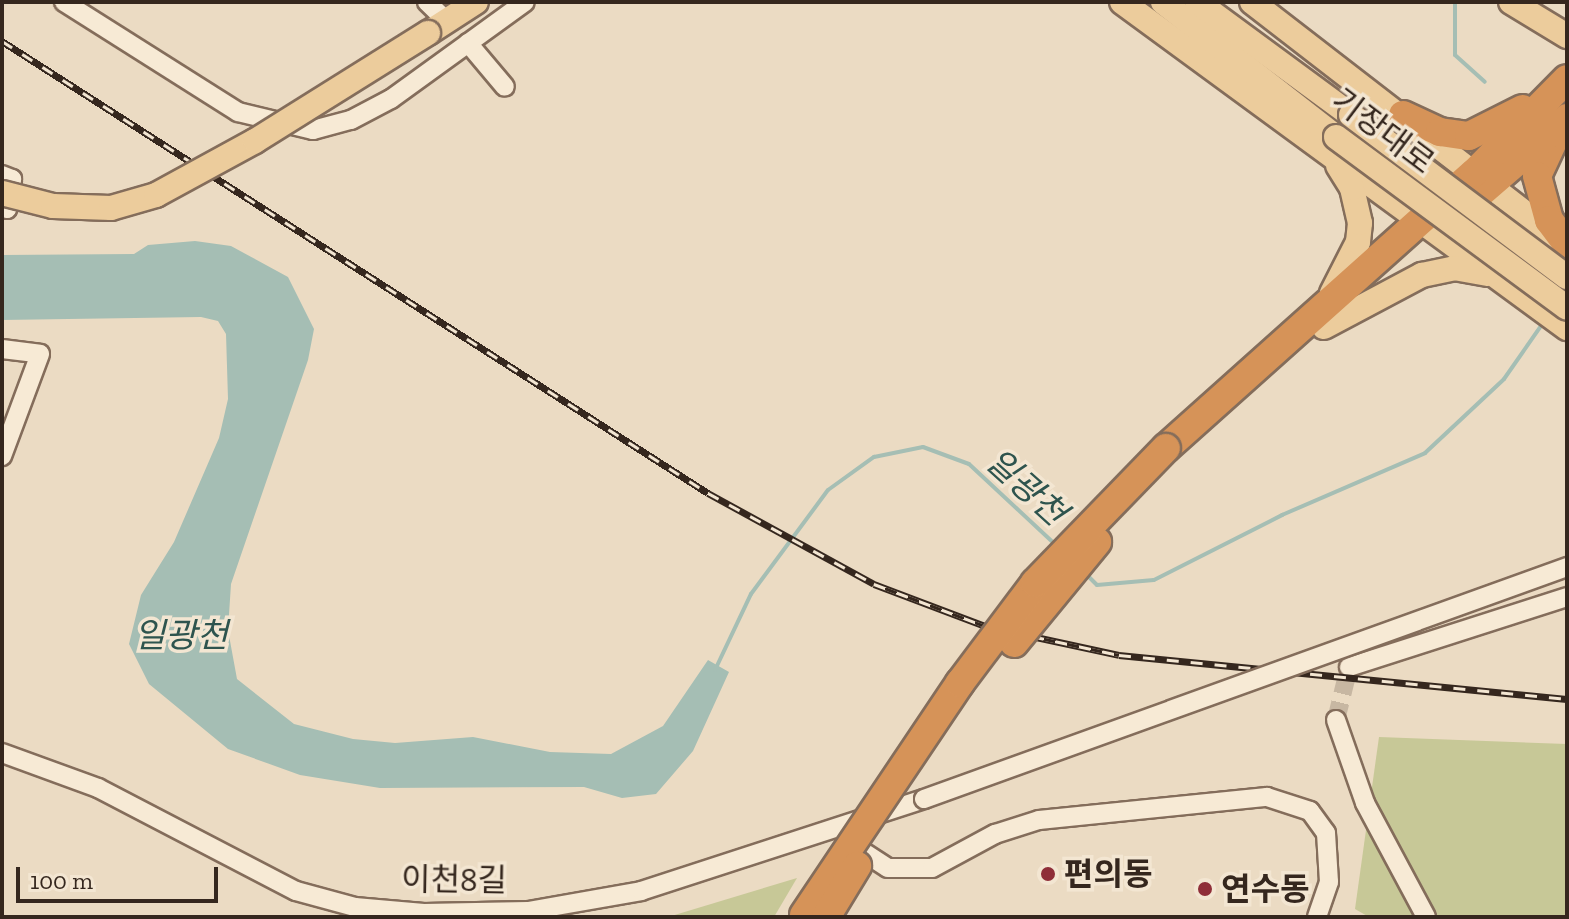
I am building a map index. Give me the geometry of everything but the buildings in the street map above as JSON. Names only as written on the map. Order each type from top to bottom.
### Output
[{"type":"highway","points":[[1403,115],[1440,132],[1469,136],[1561,85]]},
{"type":"highway","points":[[1482,179],[1561,85]]},
{"type":"highway","points":[[811,916],[960,683],[1035,583],[1172,453],[1324,317],[1482,179],[1567,118]]},
{"type":"highway","points":[[1567,118],[1537,176],[1549,220],[1567,245]]},
{"type":"main road","points":[[2,193],[53,206],[111,208],[156,195],[255,141],[476,2]]},
{"type":"main road","points":[[1122,2],[1567,328]]},
{"type":"main road","name":"기장대로","points":[[1163,2],[1567,308]]},
{"type":"main road","name":"기장대로","points":[[1197,2],[1567,277]]},
{"type":"main road","points":[[1252,2],[1403,115],[1567,245]]},
{"type":"main road","points":[[1511,2],[1567,36]]},
{"type":"main road","points":[[1335,160],[1375,174],[1389,173],[1402,161],[1407,144],[1403,115]]},
{"type":"main road","points":[[1324,317],[1346,271],[1360,223],[1352,188],[1335,160]]},
{"type":"main road","points":[[1497,279],[1490,268],[1492,253],[1508,231],[1522,224],[1542,227]]},
{"type":"main road","points":[[1324,317],[1443,268],[1497,279]]},
{"type":"street","points":[[64,2],[238,112],[313,130],[351,120],[391,99],[525,2]]},
{"type":"street","points":[[427,2],[438,27]]},
{"type":"street","points":[[468,43],[505,87]]},
{"type":"street","points":[[2,175],[12,179],[7,209],[2,208]]},
{"type":"street","points":[[2,349],[40,354],[2,456]]},
{"type":"street","name":"이천8길","points":[[2,753],[98,788],[296,891],[383,910],[528,911],[641,891],[831,831],[1567,567]]},
{"type":"street","points":[[1349,667],[1567,597]]},
{"type":"street","points":[[1336,720],[1371,815],[1426,917]]},
{"type":"street","points":[[831,831],[888,868],[932,868],[995,834],[1039,820],[1267,797],[1310,811],[1326,833],[1329,882],[1317,917]]},
{"type":"green space","points":[[1379,737],[1567,744],[1567,917],[1369,917],[1355,909]]},
{"type":"green space","points":[[797,878],[774,917],[668,917]]},
{"type":"water","name":"일광천","points":[[195,241],[231,246],[288,277],[314,329],[308,360],[231,584],[228,630],[237,679],[294,724],[353,739],[395,743],[473,737],[550,752],[611,754],[663,726],[708,660],[729,672],[693,751],[656,794],[622,798],[584,787],[380,788],[300,775],[228,749],[149,684],[129,644],[141,595],[174,542],[219,438],[228,399],[226,334],[218,321],[201,317],[2,320],[2,255],[134,254],[148,245]]},
{"type":"waterway","points":[[1455,2],[1455,55],[1485,82]]},
{"type":"waterway","name":"일광천","points":[[1084,572],[1097,585],[1154,580],[1282,515],[1425,453],[1504,379],[1543,323]]},
{"type":"waterway","name":"일광천","points":[[715,670],[751,594],[828,490],[874,457],[923,447],[969,464],[1058,547]]},
{"type":"tunnel","points":[[1336,720],[1349,667]]},
{"type":"railway","points":[[2,41],[708,493],[874,584],[985,626],[1119,655],[1567,699]]},
{"type":"place","name":"편의동","points":[[1048,874]]},
{"type":"place","name":"연수동","points":[[1205,889]]}]
